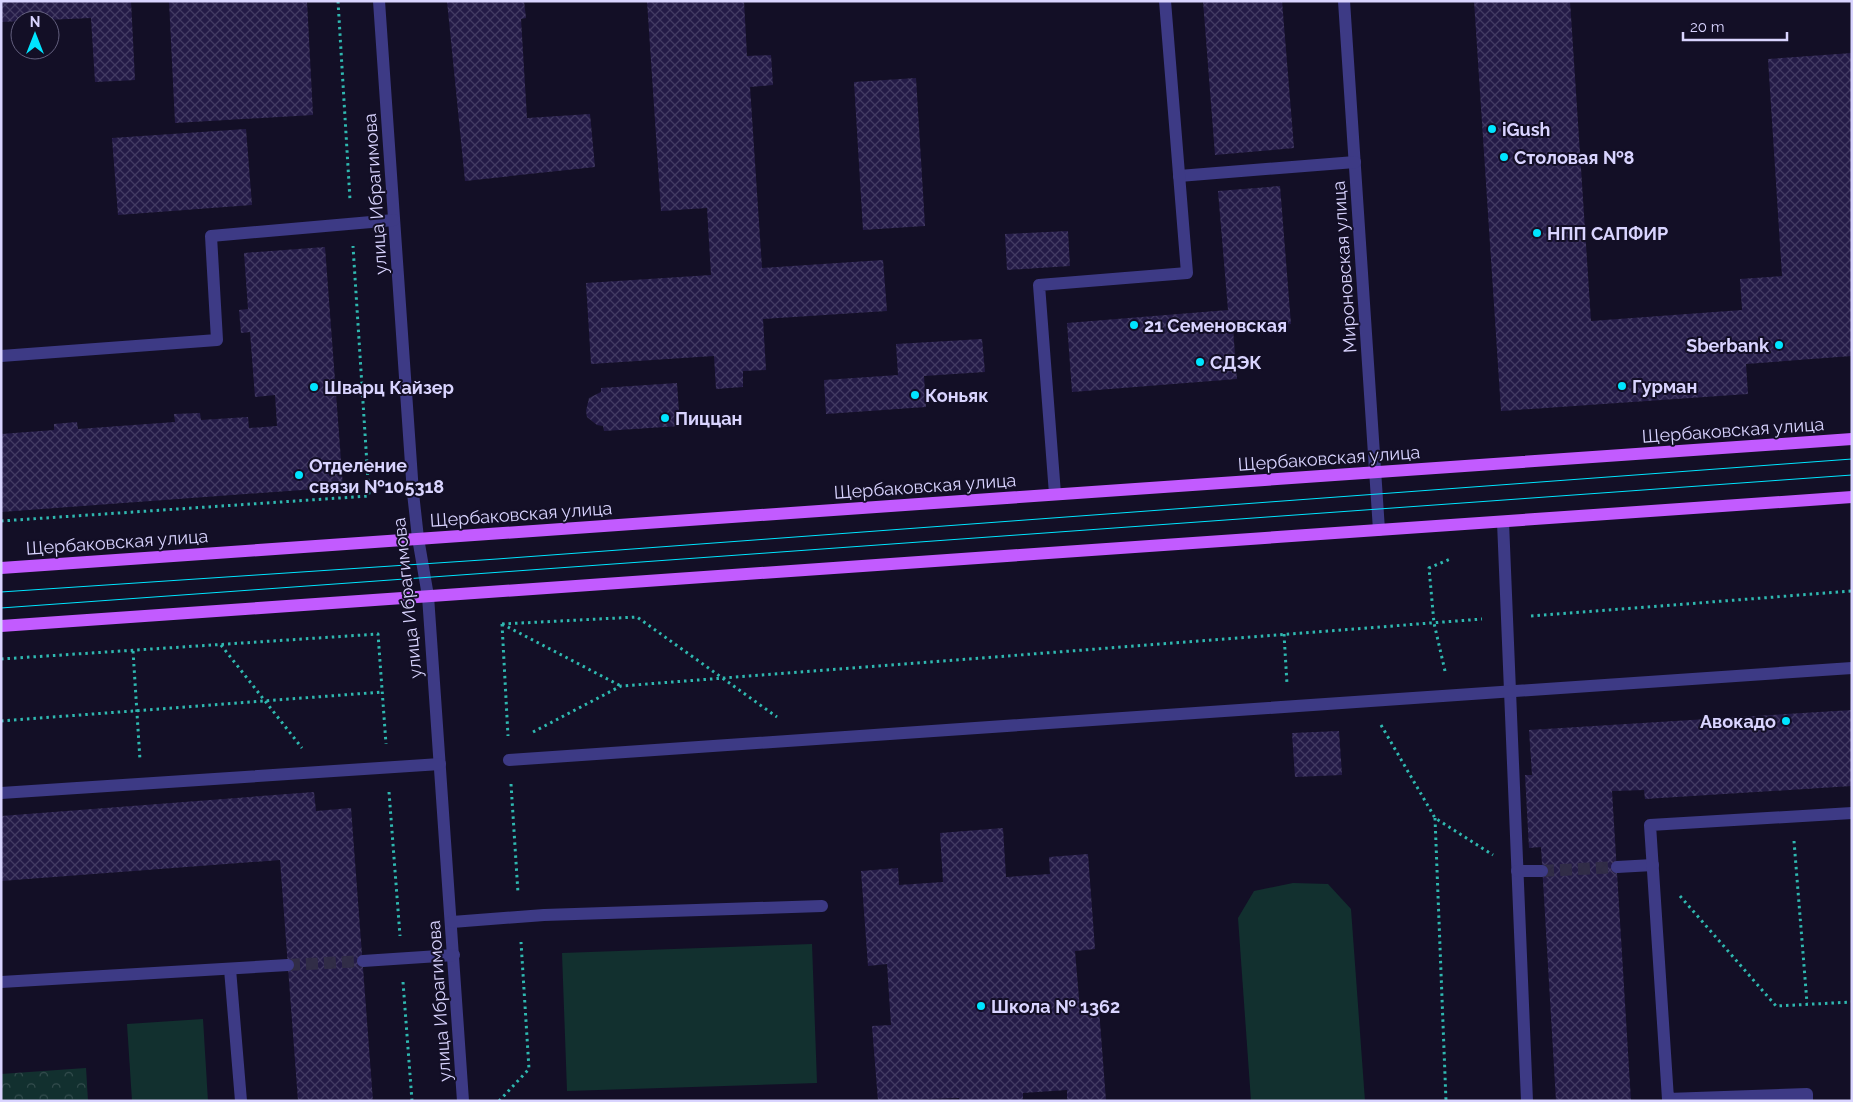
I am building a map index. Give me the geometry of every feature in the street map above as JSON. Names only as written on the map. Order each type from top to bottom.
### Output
[{"type":"main road","name":"Щербаковская улица","points":[[1,568],[1852,439]]},
{"type":"main road","points":[[1,626],[1852,497]]},
{"type":"street","name":"улица Ибрагимова","points":[[379,1],[418,538],[428,596],[463,1101]]},
{"type":"street","points":[[1055,494],[1039,285],[1187,273],[1165,1]]},
{"type":"street","name":"Мироновская улица","points":[[1344,1],[1379,530]]},
{"type":"street","points":[[1179,176],[1355,162]]},
{"type":"street","points":[[1,356],[217,340],[211,236],[394,220]]},
{"type":"street","points":[[1503,522],[1508,691],[1527,1101]]},
{"type":"street","points":[[509,760],[1288,705],[1852,668]]},
{"type":"street","points":[[1,793],[440,764]]},
{"type":"street","points":[[1807,1101],[1807,1094],[1668,1099],[1650,825],[1852,813]]},
{"type":"street","points":[[1617,867],[1652,866]]},
{"type":"street","points":[[1517,871],[1542,871]]},
{"type":"street","points":[[452,922],[519,917],[822,906]]},
{"type":"street","points":[[363,961],[454,955]]},
{"type":"street","points":[[1,982],[288,966]]},
{"type":"street","points":[[230,969],[241,1101]]},
{"type":"path","points":[[1,520],[369,496]]},
{"type":"path","points":[[1450,559],[1429,568],[1434,623],[1450,695]]},
{"type":"path","points":[[508,745],[621,686],[1852,591]]},
{"type":"path","points":[[502,624],[637,617],[810,740]]},
{"type":"path","points":[[502,624],[621,686]]},
{"type":"path","points":[[499,1101],[529,1069],[502,624]]},
{"type":"path","points":[[1,659],[378,634],[412,1101]]},
{"type":"path","points":[[1284,634],[1288,705]]},
{"type":"path","points":[[220,644],[321,772]]},
{"type":"path","points":[[133,650],[142,784]]},
{"type":"path","points":[[1,720],[137,712],[264,700],[382,692]]},
{"type":"path","points":[[1367,700],[1435,818],[1517,871]]},
{"type":"path","points":[[1792,817],[1807,1003]]},
{"type":"path","points":[[1435,818],[1446,1101]]},
{"type":"path","points":[[1652,866],[1776,1006],[1852,1002]]},
{"type":"green space","points":[[1293,883],[1328,884],[1351,909],[1365,1101],[1251,1101],[1238,918],[1254,891]]},
{"type":"green space","points":[[812,944],[817,1083],[567,1091],[562,953]]},
{"type":"green space","points":[[203,1019],[208,1101],[132,1101],[127,1024]]},
{"type":"green space","points":[[86,1068],[88,1101],[1,1101],[1,1074]]},
{"type":"building","points":[[1,1],[131,1],[135,80],[95,82],[91,18],[60,19],[60,10],[10,10],[10,22],[1,22]]},
{"type":"building","points":[[169,1],[307,1],[313,115],[175,123]]},
{"type":"building","points":[[447,1],[524,1],[526,18],[521,19],[527,118],[590,114],[595,167],[465,181]]},
{"type":"building","points":[[647,1],[744,1],[747,56],[771,55],[773,85],[750,87],[762,268],[883,260],[887,311],[763,319],[766,370],[743,371],[743,387],[716,389],[714,356],[591,364],[586,283],[711,275],[707,208],[661,211]]},
{"type":"building","points":[[1203,1],[1282,1],[1294,148],[1215,155]]},
{"type":"building","name":"НПП САПФИР","points":[[1474,1],[1570,1],[1591,321],[1742,310],[1740,279],[1782,276],[1768,59],[1852,53],[1852,356],[1746,364],[1748,394],[1501,411]]},
{"type":"building","points":[[916,78],[925,226],[863,230],[854,82]]},
{"type":"building","points":[[246,129],[252,205],[118,215],[112,138]]},
{"type":"building","points":[[1280,186],[1291,324],[1233,329],[1237,379],[1072,392],[1067,323],[1228,310],[1218,191]]},
{"type":"building","points":[[1068,231],[1070,266],[1007,270],[1005,234]]},
{"type":"building","points":[[325,247],[343,487],[1,512],[1,434],[54,430],[54,424],[77,422],[78,429],[175,422],[174,414],[200,413],[201,420],[248,417],[249,428],[277,426],[275,395],[255,397],[250,332],[241,333],[239,310],[248,309],[244,253]]},
{"type":"building","points":[[982,339],[985,372],[924,376],[926,407],[826,414],[824,380],[898,375],[896,344]]},
{"type":"building","points":[[677,383],[680,426],[604,431],[603,426],[597,425],[587,417],[586,411],[589,398],[601,392],[601,388]]},
{"type":"building","points":[[1852,710],[1852,786],[1645,799],[1644,790],[1612,791],[1631,1101],[1556,1101],[1541,847],[1529,848],[1525,775],[1532,775],[1529,730]]},
{"type":"building","points":[[1339,731],[1342,775],[1295,777],[1292,733]]},
{"type":"building","points":[[314,792],[316,811],[351,808],[373,1101],[298,1101],[280,860],[1,881],[1,816]]},
{"type":"building","points":[[1003,828],[1006,877],[1050,874],[1049,857],[1088,854],[1095,949],[1075,951],[1080,1010],[1099,1009],[1106,1101],[1067,1101],[1067,1090],[1023,1093],[1023,1101],[960,1101],[959,1098],[878,1101],[872,1026],[891,1025],[887,964],[868,966],[861,871],[898,868],[899,885],[943,882],[940,833]]},
{"type":"tunnel","points":[[1542,871],[1617,867]]},
{"type":"tunnel","points":[[288,965],[363,961]]},
{"type":"tram line","points":[[1,592],[497,559],[1852,459]]},
{"type":"tram line","points":[[1,608],[1852,475]]},
{"type":"place","name":"iGush","points":[[1492,129]]},
{"type":"place","name":"Столовая №8","points":[[1504,157]]},
{"type":"place","name":"НПП САПФИР","points":[[1537,233]]},
{"type":"place","name":"21 Семеновская","points":[[1134,325]]},
{"type":"place","name":"Sberbank","points":[[1779,345]]},
{"type":"place","name":"СДЭК","points":[[1200,362]]},
{"type":"place","name":"Гурман","points":[[1622,386]]},
{"type":"place","name":"Шварц Кайзер","points":[[314,387]]},
{"type":"place","name":"Коньяк","points":[[915,395]]},
{"type":"place","name":"Пиццан","points":[[665,418]]},
{"type":"place","name":"Отделение связи №105318","points":[[299,475]]},
{"type":"place","name":"Авокадо","points":[[1786,721]]},
{"type":"place","name":"Школа № 1362","points":[[981,1006]]}]
